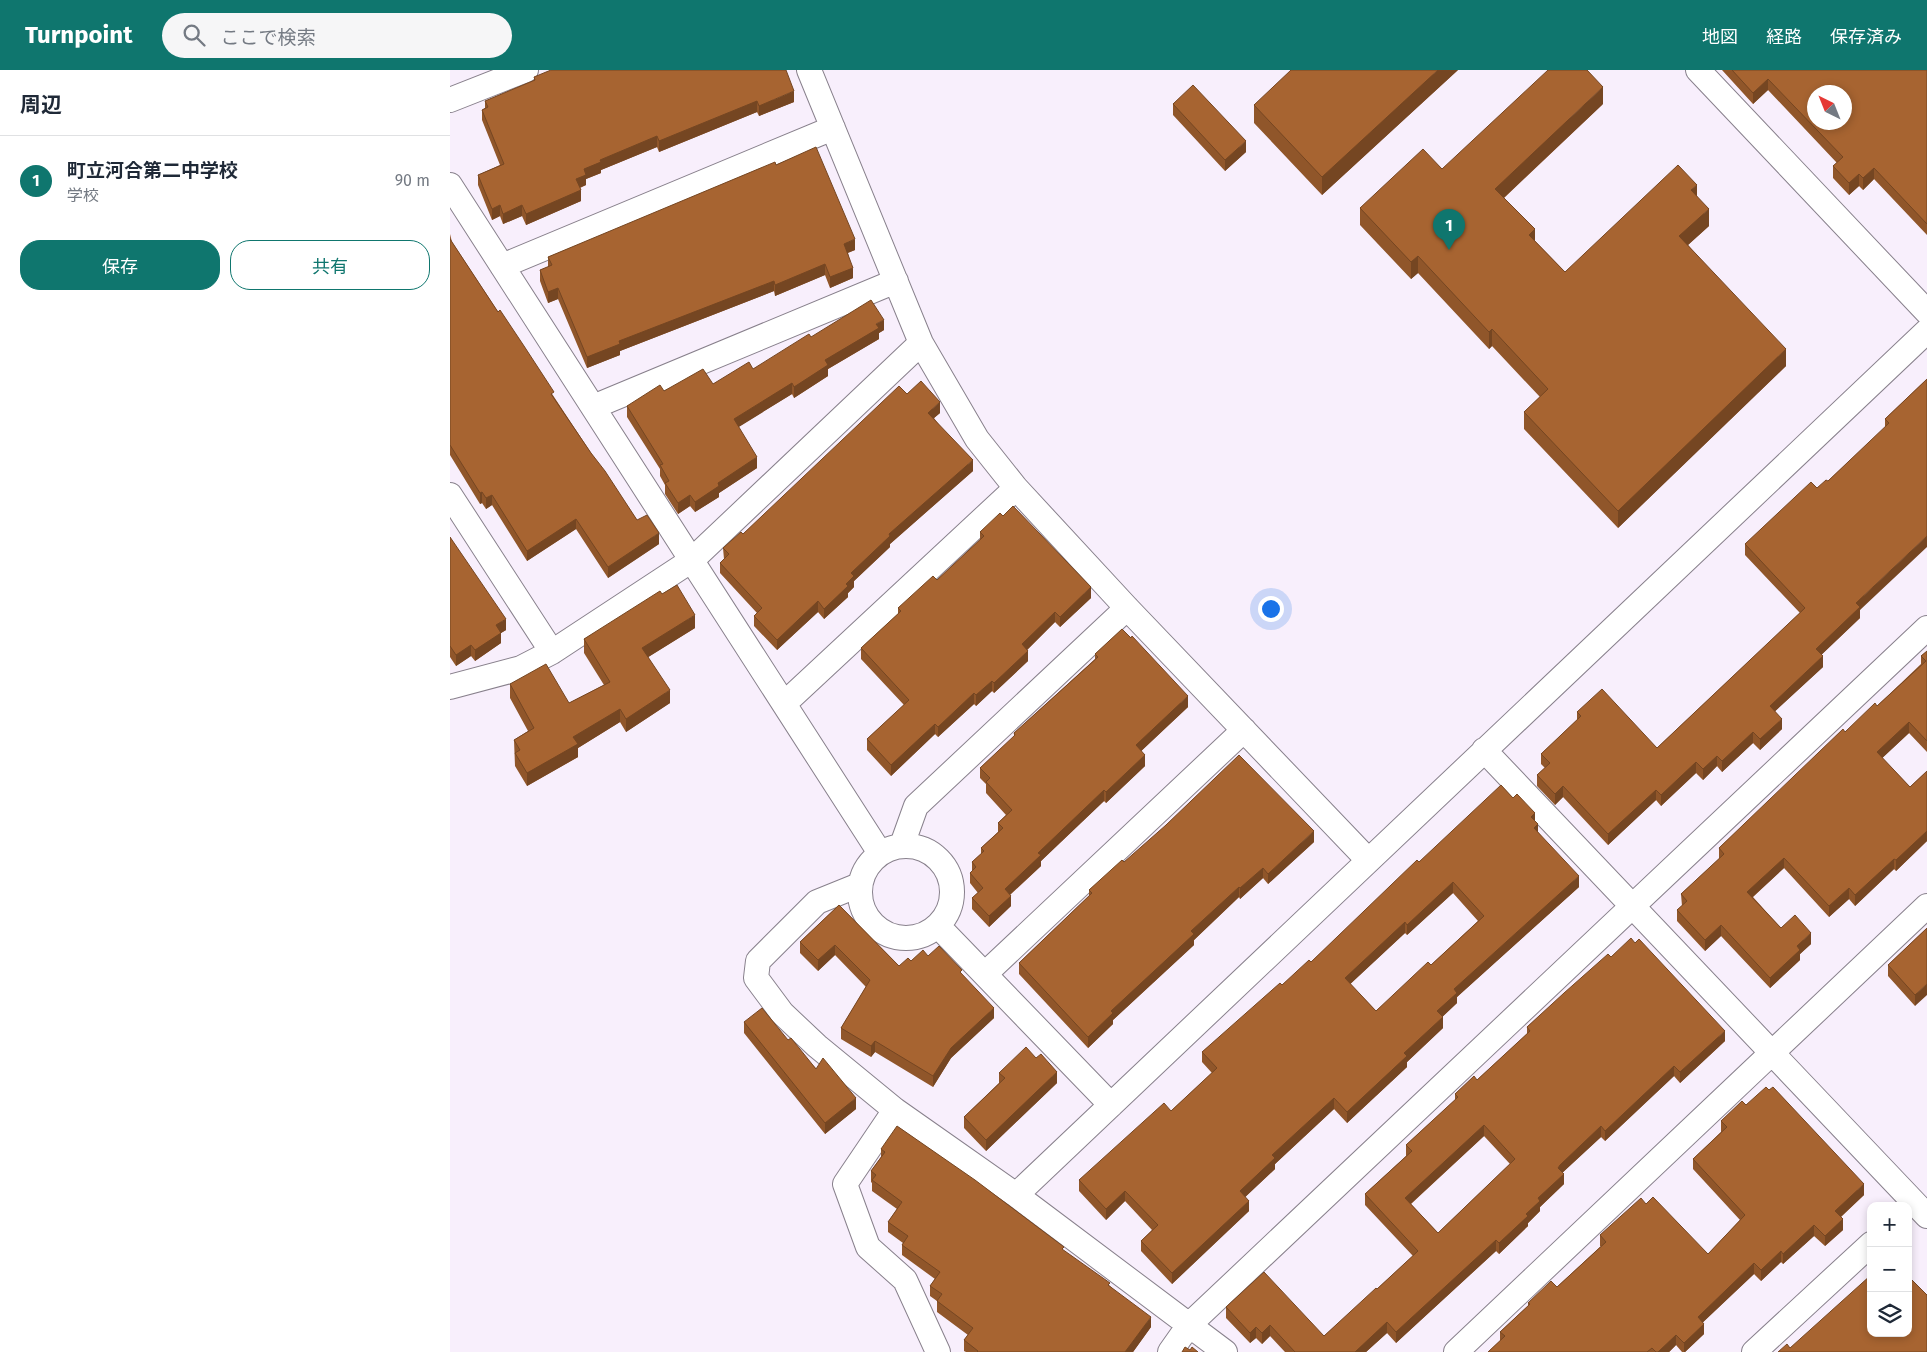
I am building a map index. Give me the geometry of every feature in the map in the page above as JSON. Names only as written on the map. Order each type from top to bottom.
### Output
[{"type":"street","points":[[450,100],[526,70]]},
{"type":"street","points":[[809,70],[921,343],[977,439],[1016,488],[1127,608],[1368,860]]},
{"type":"street","points":[[1698,70],[1927,312]]},
{"type":"street","points":[[502,266],[833,128]]},
{"type":"street","points":[[450,185],[785,703],[891,849]]},
{"type":"street","points":[[593,407],[896,281]]},
{"type":"street","points":[[1016,1195],[1927,331]]},
{"type":"street","points":[[450,687],[521,668],[552,652],[692,560],[921,343]]},
{"type":"street","points":[[785,703],[1016,488]]},
{"type":"street","points":[[450,495],[552,652]]},
{"type":"street","points":[[891,849],[924,849],[943,862],[952,883],[950,906],[938,926],[922,936],[903,939],[884,934],[869,921],[860,904],[859,885],[866,866],[891,849],[916,806],[1127,608]]},
{"type":"street","points":[[1170,1352],[1189,1325],[1927,628]]},
{"type":"street","points":[[986,973],[1244,730]]},
{"type":"street","points":[[1484,750],[1772,1054],[1919,1205]]},
{"type":"street","points":[[859,885],[817,902],[758,961],[756,978],[782,1013],[817,1046],[895,1110],[1016,1195],[1224,1352]]},
{"type":"street","points":[[1456,1352],[1927,906]]},
{"type":"street","points":[[938,926],[986,973],[1110,1105]]},
{"type":"street","points":[[895,1110],[845,1184],[868,1247],[905,1280],[938,1352]]},
{"type":"street","points":[[1754,1352],[1868,1247]]},
{"type":"building","points":[[551,70],[786,70],[794,91],[759,106],[757,101],[659,141],[657,136],[600,160],[601,162],[584,169],[586,175],[576,179],[581,190],[526,214],[522,205],[503,214],[500,205],[492,209],[478,175],[504,164],[482,110],[488,107],[485,101],[535,80],[534,77]]},
{"type":"building","points":[[1291,70],[1438,70],[1322,177],[1254,105]]},
{"type":"building","points":[[1548,70],[1587,70],[1603,87],[1495,189],[1535,229],[1529,235],[1565,272],[1678,165],[1697,185],[1691,190],[1709,209],[1679,236],[1786,349],[1618,511],[1524,412],[1548,389],[1492,329],[1489,332],[1418,256],[1411,262],[1360,208],[1423,149],[1442,169]]},
{"type":"building","points":[[1732,70],[1927,70],[1927,224],[1874,168],[1863,178],[1859,174],[1849,183],[1833,166],[1843,157],[1817,130],[1852,130],[1852,85],[1807,85],[1807,120],[1768,79],[1753,93]]},
{"type":"building","points":[[1193,85],[1246,141],[1225,160],[1173,104]]},
{"type":"building","points":[[816,147],[855,239],[844,244],[853,268],[830,277],[825,264],[775,285],[774,281],[619,341],[620,344],[587,357],[558,288],[548,292],[540,270],[552,265],[548,257],[775,162],[776,165]]},
{"type":"building","points":[[450,239],[498,312],[500,310],[524,346],[554,392],[551,394],[637,520],[647,515],[659,533],[608,567],[576,519],[527,551],[492,495],[486,498],[482,492],[480,493],[450,445]]},
{"type":"building","points":[[871,300],[884,320],[876,324],[879,328],[825,360],[828,365],[794,387],[792,383],[734,419],[757,457],[718,483],[719,486],[695,502],[690,495],[678,503],[665,483],[669,481],[660,465],[663,464],[627,406],[660,385],[664,391],[703,369],[713,384],[749,362],[753,369],[809,334],[811,337]]},
{"type":"building","points":[[1927,379],[1927,536],[1856,603],[1860,607],[1816,649],[1823,656],[1770,706],[1782,719],[1760,739],[1753,732],[1722,761],[1717,756],[1703,769],[1696,762],[1661,795],[1656,790],[1608,834],[1563,786],[1555,794],[1537,775],[1550,763],[1541,754],[1581,716],[1577,712],[1602,689],[1657,748],[1805,608],[1745,544],[1811,482],[1817,488],[1826,480],[1828,481],[1889,423],[1885,419]]},
{"type":"building","points":[[921,381],[940,402],[928,413],[973,460],[889,534],[890,536],[851,573],[854,576],[846,584],[848,586],[824,609],[818,601],[777,640],[754,616],[762,608],[720,563],[729,554],[723,548],[741,532],[743,534],[899,386],[907,394]]},
{"type":"building","points":[[1013,506],[1091,587],[1060,617],[1055,612],[1022,644],[1028,651],[994,683],[992,681],[976,695],[974,693],[938,727],[935,724],[891,765],[867,739],[909,700],[861,648],[901,611],[898,608],[933,576],[937,580],[984,536],[980,532],[1000,513],[1003,516]]},
{"type":"building","points":[[450,537],[506,619],[496,625],[501,633],[475,650],[471,645],[456,655],[450,646]]},
{"type":"building","points":[[677,585],[695,615],[642,648],[670,690],[626,719],[620,709],[573,737],[578,744],[527,773],[515,753],[520,750],[514,740],[534,728],[510,684],[546,664],[569,703],[610,682],[584,639],[660,591],[662,594]]},
{"type":"building","points":[[1122,629],[1131,638],[1132,636],[1188,696],[1136,745],[1145,755],[1106,792],[1104,790],[1038,853],[1041,855],[1005,889],[1011,896],[989,916],[972,898],[983,888],[970,873],[976,867],[972,862],[984,851],[981,848],[1003,828],[998,823],[1012,810],[986,782],[990,778],[980,768],[1015,735],[1014,733],[1098,657],[1095,654]]},
{"type":"building","points":[[1927,651],[1927,741],[1909,722],[1877,752],[1910,787],[1927,771],[1927,831],[1855,895],[1849,888],[1829,906],[1784,858],[1747,892],[1781,928],[1795,915],[1811,933],[1797,946],[1800,950],[1770,978],[1721,925],[1705,940],[1677,910],[1687,901],[1681,894],[1724,854],[1719,848],[1843,729],[1845,732],[1875,703],[1877,706],[1926,661],[1921,656]]},
{"type":"building","points":[[1239,755],[1314,831],[1268,874],[1263,868],[1239,887],[1191,931],[1194,934],[1111,1011],[1113,1013],[1088,1037],[1019,963],[1092,893],[1089,890],[1122,860],[1124,862],[1166,825]]},
{"type":"building","points":[[1501,785],[1513,798],[1517,794],[1535,813],[1531,817],[1538,824],[1534,828],[1579,876],[1454,989],[1457,993],[1437,1011],[1443,1017],[1404,1053],[1407,1056],[1347,1112],[1334,1098],[1272,1155],[1275,1158],[1240,1191],[1249,1201],[1172,1273],[1141,1241],[1158,1225],[1125,1191],[1106,1209],[1079,1180],[1164,1103],[1171,1111],[1217,1068],[1202,1052],[1280,983],[1282,985],[1309,960],[1311,962],[1417,860],[1419,862]],"holes":[[[1453,882],[1484,916],[1431,965],[1428,962],[1376,1011],[1345,978],[1405,922],[1407,925]]]},
{"type":"building","points":[[839,905],[899,966],[908,958],[911,961],[923,950],[928,956],[939,946],[962,970],[960,972],[994,1008],[951,1048],[933,1076],[875,1041],[871,1046],[841,1028],[870,980],[835,945],[818,960],[800,942]]},
{"type":"building","points":[[1927,928],[1927,984],[1915,995],[1888,965]]},
{"type":"building","points":[[1631,938],[1635,943],[1639,939],[1725,1031],[1680,1072],[1674,1066],[1605,1131],[1601,1126],[1560,1165],[1558,1168],[1564,1174],[1538,1198],[1540,1201],[1526,1214],[1528,1216],[1499,1243],[1496,1240],[1396,1332],[1387,1322],[1355,1352],[1295,1352],[1270,1325],[1262,1333],[1256,1327],[1250,1333],[1226,1307],[1264,1272],[1324,1336],[1418,1251],[1365,1194],[1412,1151],[1406,1145],[1458,1097],[1455,1094],[1474,1076],[1477,1080],[1530,1031],[1527,1027],[1608,954],[1611,957]],"holes":[[[1484,1125],[1515,1159],[1438,1233],[1405,1198]]]},
{"type":"building","points":[[762,1008],[788,1040],[791,1038],[816,1069],[823,1058],[856,1098],[825,1123],[744,1022]]},
{"type":"building","points":[[1026,1047],[1036,1058],[1041,1054],[1057,1072],[986,1140],[964,1117],[1005,1078],[999,1073]]},
{"type":"building","points":[[1766,1087],[1769,1090],[1773,1087],[1864,1184],[1835,1211],[1843,1219],[1825,1236],[1814,1225],[1783,1254],[1781,1251],[1761,1270],[1754,1263],[1698,1317],[1704,1324],[1684,1343],[1676,1335],[1658,1352],[1652,1348],[1647,1352],[1488,1352],[1505,1336],[1500,1332],[1551,1281],[1557,1287],[1606,1242],[1600,1235],[1641,1198],[1646,1204],[1653,1197],[1708,1254],[1745,1215],[1693,1159],[1727,1127],[1721,1121],[1742,1101],[1746,1105]]},
{"type":"building","points":[[897,1126],[975,1180],[1064,1247],[1062,1249],[1110,1283],[1108,1285],[1151,1317],[1125,1352],[977,1352],[964,1340],[973,1328],[937,1301],[942,1294],[930,1286],[940,1272],[902,1245],[908,1236],[888,1222],[902,1202],[872,1180],[876,1175],[871,1171],[885,1152],[881,1149]]},
{"type":"building","points":[[1867,1279],[1867,1337],[1912,1337],[1912,1280],[1927,1295],[1927,1352],[1778,1352],[1787,1344],[1790,1348]]},
{"type":"building","points":[[1185,1347],[1190,1350],[1192,1347],[1198,1352],[1182,1352]]},
{"type":"place","name":"町立河合第二中学校","points":[[1449,250]]}]
